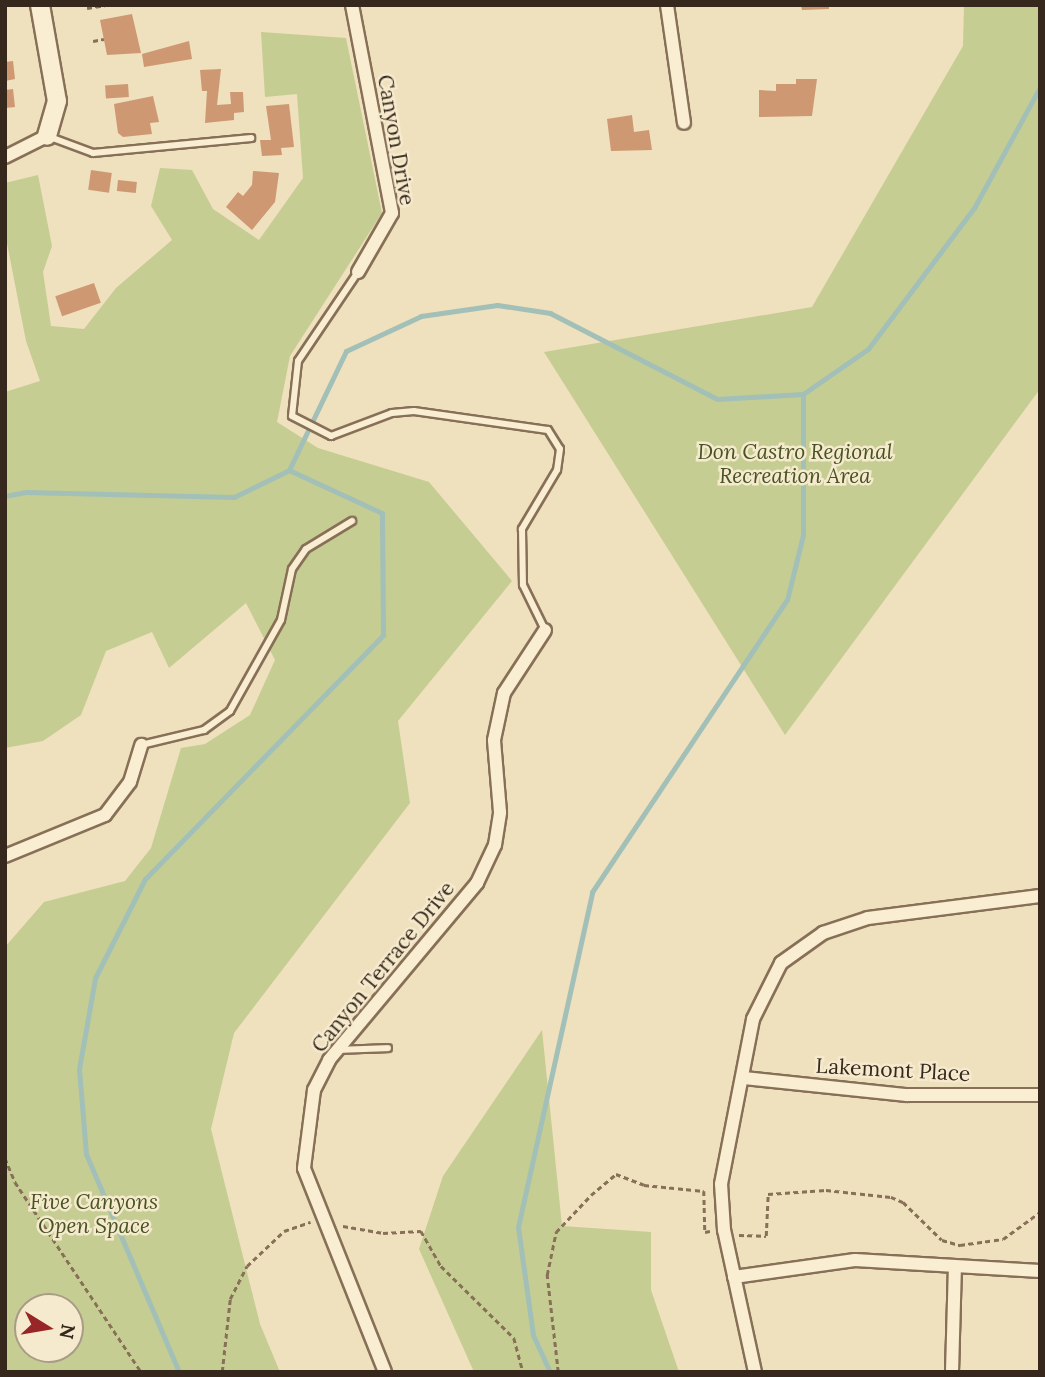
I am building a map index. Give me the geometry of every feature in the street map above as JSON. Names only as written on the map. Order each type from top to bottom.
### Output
[{"type":"street","points":[[5,157],[47,136],[57,101],[40,5]]},
{"type":"street","name":"Canyon Drive","points":[[352,5],[392,213],[358,272]]},
{"type":"street","points":[[667,5],[684,123]]},
{"type":"street","name":"Canyon Terrace Drive","points":[[385,1372],[304,1168],[314,1090],[338,1050],[477,883],[495,845],[500,812],[494,740],[504,693],[545,631]]},
{"type":"street","points":[[5,856],[104,815],[130,782],[141,745]]},
{"type":"street","points":[[755,1372],[724,1230],[721,1184],[744,1078],[753,1018],[781,963],[823,933],[868,918],[970,909],[1040,896]]},
{"type":"street","name":"Lakemont Place","points":[[744,1078],[907,1095],[1040,1095]]},
{"type":"street","points":[[734,1277],[855,1259],[1040,1271]]},
{"type":"street","points":[[952,1372],[955,1267]]},
{"type":"lane","points":[[47,136],[93,153],[251,138]]},
{"type":"lane","points":[[358,272],[298,361],[292,416],[331,436],[382,416],[414,411],[548,430],[560,449],[557,470],[522,529],[523,585],[545,631]]},
{"type":"lane","points":[[141,745],[204,730],[230,711],[281,620],[292,569],[306,549],[352,521]]},
{"type":"lane","points":[[338,1050],[388,1048]]},
{"type":"path","points":[[87,8],[105,5]]},
{"type":"path","points":[[93,41],[104,39]]},
{"type":"path","points":[[5,1158],[15,1182],[141,1372]]},
{"type":"path","points":[[558,1372],[547,1275],[556,1231],[616,1174],[644,1185],[704,1191],[705,1232],[724,1230],[766,1236],[768,1194],[814,1191],[903,1202],[942,1240],[960,1245],[1003,1239],[1040,1212]]},
{"type":"green space","name":"Don Castro Regional Recreation Area","points":[[964,5],[1040,5],[1040,389],[785,735],[544,352],[812,307],[963,46]]},
{"type":"green space","name":"Five Canyons Open Space","points":[[261,32],[346,38],[382,213],[290,356],[277,422],[318,448],[429,482],[512,581],[398,721],[410,803],[234,1033],[211,1129],[260,1324],[280,1372],[5,1372],[5,947],[44,902],[125,881],[151,848],[181,748],[205,744],[250,715],[275,660],[246,603],[169,668],[152,632],[106,651],[81,715],[43,741],[5,748],[5,392],[40,381],[26,341],[5,233],[5,183],[38,175],[52,246],[43,272],[51,326],[84,329],[116,288],[172,240],[151,206],[160,168],[192,170],[213,209],[259,240],[303,178],[297,94],[265,97]]},
{"type":"green space","points":[[542,1030],[562,1226],[651,1232],[651,1290],[679,1372],[474,1372],[419,1249],[443,1176]]},
{"type":"building","points":[[801,5],[829,5],[829,9],[802,10]]},
{"type":"building","points":[[132,14],[141,53],[107,55],[100,20]]},
{"type":"building","points":[[189,41],[192,59],[144,67],[142,54]]},
{"type":"building","points":[[13,61],[15,79],[5,81],[5,62]]},
{"type":"building","points":[[221,69],[217,105],[231,104],[230,92],[243,92],[244,112],[234,113],[234,120],[205,123],[207,91],[202,91],[200,70]]},
{"type":"building","points":[[796,79],[817,79],[812,116],[759,117],[759,90],[776,91],[776,84],[796,84]]},
{"type":"building","points":[[128,84],[129,97],[106,99],[105,86]]},
{"type":"building","points":[[13,89],[15,107],[5,108],[5,90]]},
{"type":"building","points":[[153,96],[159,122],[150,123],[152,134],[123,137],[118,133],[114,104]]},
{"type":"building","points":[[289,104],[294,147],[281,148],[282,155],[262,156],[260,140],[271,140],[266,106]]},
{"type":"building","points":[[632,115],[634,132],[649,130],[652,150],[611,151],[607,119]]},
{"type":"building","points":[[91,170],[112,173],[109,193],[88,190]]},
{"type":"building","points":[[253,171],[279,173],[275,202],[252,230],[226,207],[238,192],[243,196],[252,185]]},
{"type":"building","points":[[118,180],[137,182],[136,193],[117,191]]},
{"type":"building","points":[[94,283],[101,303],[62,316],[55,296]]},
{"type":"waterway","points":[[5,496],[26,492],[234,497],[289,470],[346,351],[421,316],[497,305],[550,313],[717,399],[803,394],[868,349],[974,208],[1040,87]]},
{"type":"waterway","points":[[550,1372],[533,1335],[518,1227],[592,892],[787,600],[803,535],[803,394]]},
{"type":"waterway","points":[[179,1372],[86,1154],[79,1069],[95,978],[145,879],[383,635],[382,513],[289,470]]}]
